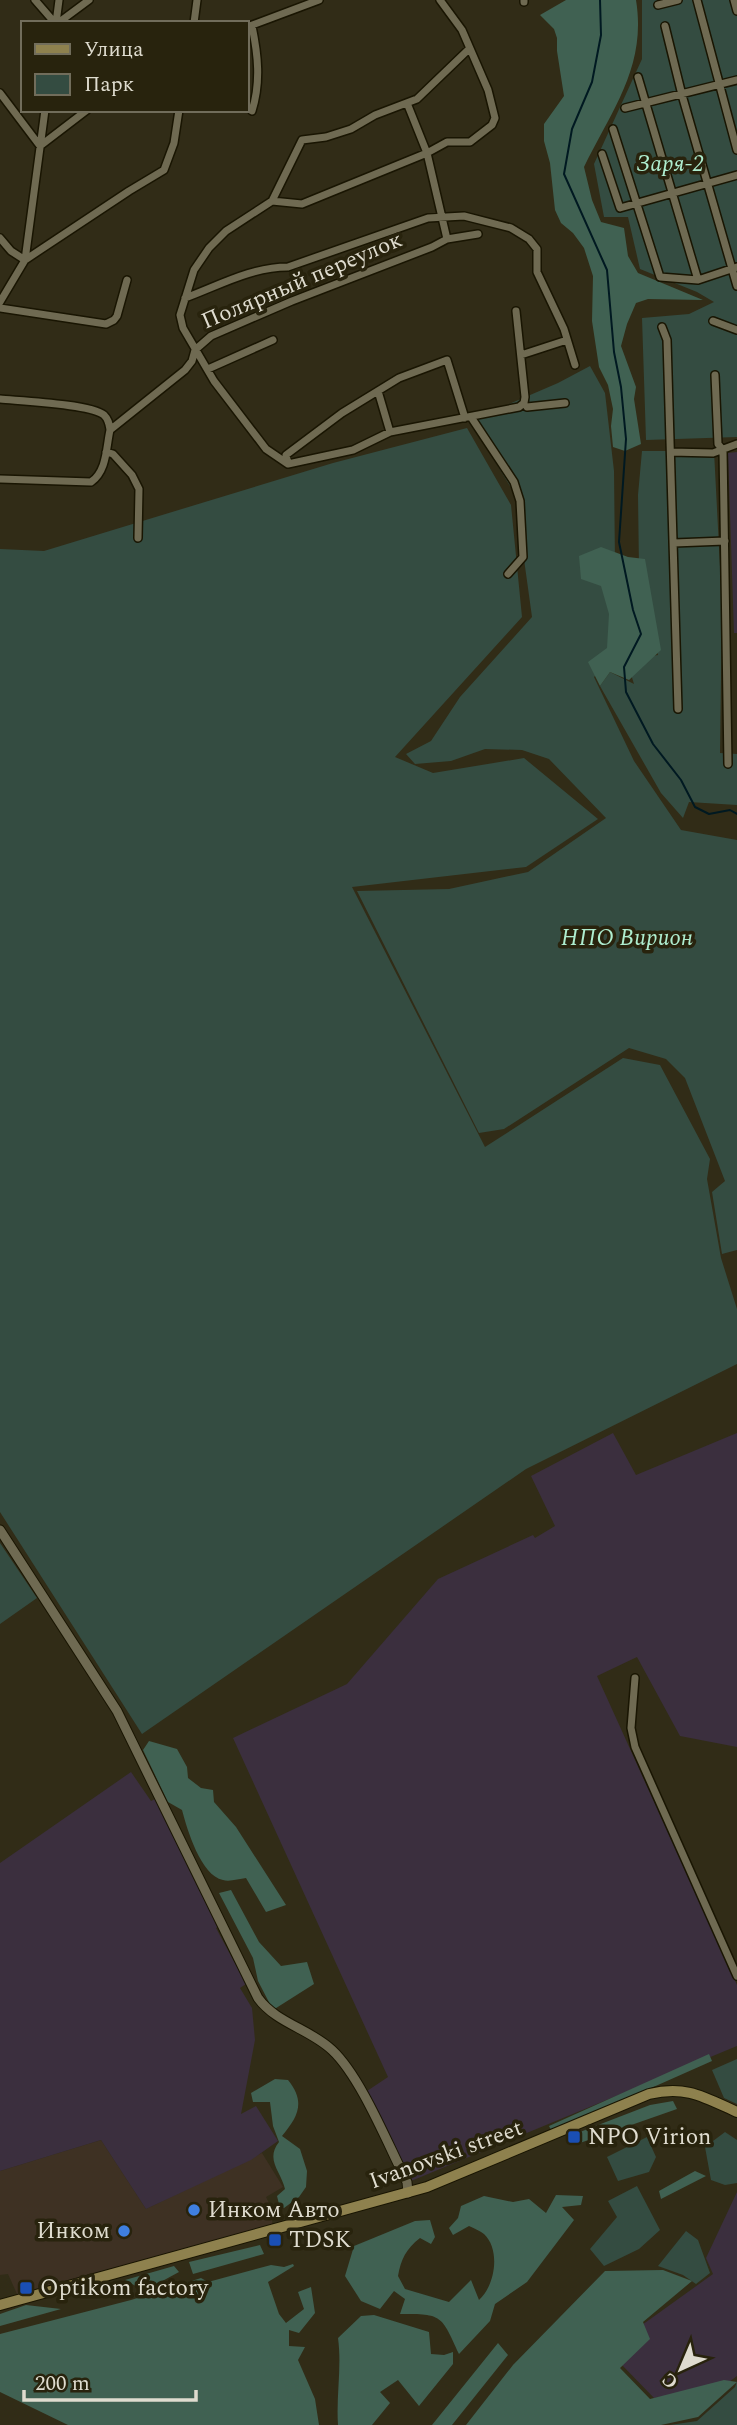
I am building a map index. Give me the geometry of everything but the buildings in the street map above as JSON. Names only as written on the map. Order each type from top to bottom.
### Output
[{"type":"main road","name":"Ivanovski street","points":[[0,2305],[408,2193],[459,2175],[657,2092],[690,2092],[737,2112]]},
{"type":"street","points":[[35,0],[54,21]]},
{"type":"street","points":[[56,21],[59,0]]},
{"type":"street","points":[[59,21],[89,0]]},
{"type":"street","points":[[194,21],[197,0]]},
{"type":"street","points":[[252,111],[258,86],[258,53],[249,26],[319,0]]},
{"type":"street","points":[[272,201],[302,204],[427,153],[447,142],[470,142],[492,125],[495,118],[488,90],[462,30],[440,0]]},
{"type":"street","points":[[659,5],[678,0]]},
{"type":"street","points":[[697,0],[737,150]]},
{"type":"street","points":[[734,0],[737,11]]},
{"type":"street","points":[[664,26],[737,286]]},
{"type":"street","points":[[469,49],[426,91],[407,103],[375,115],[351,129],[326,137],[302,140],[272,201],[226,231],[209,248],[194,270],[180,316],[183,328],[214,381],[267,449],[288,464],[353,450],[390,432],[519,407],[524,403],[516,311]]},
{"type":"street","points":[[639,77],[698,280]]},
{"type":"street","points":[[625,108],[737,80]]},
{"type":"street","points":[[0,93],[40,146]]},
{"type":"street","points":[[407,103],[427,153],[444,241]]},
{"type":"street","points":[[0,302],[24,260],[45,112]]},
{"type":"street","points":[[40,146],[84,112]]},
{"type":"street","points":[[24,260],[164,170],[174,143],[179,112]]},
{"type":"street","points":[[613,129],[660,277],[698,280],[734,268]]},
{"type":"street","points":[[603,154],[620,208],[737,174]]},
{"type":"street","points":[[185,298],[243,274],[288,267],[428,218],[464,216],[511,228],[529,239],[537,248],[537,272],[575,365]]},
{"type":"street","name":"Полярный переулок","points":[[110,430],[185,370],[192,361],[195,350],[211,337],[444,241],[478,234]]},
{"type":"street","points":[[0,238],[11,251],[24,260]]},
{"type":"street","points":[[0,308],[106,324],[117,316],[127,280]]},
{"type":"street","points":[[713,321],[737,330]]},
{"type":"street","points":[[662,327],[667,340],[678,709]]},
{"type":"street","points":[[208,369],[273,340]]},
{"type":"street","points":[[521,355],[567,340]]},
{"type":"street","points":[[288,464],[286,455],[342,413],[400,378],[447,360],[468,418],[514,482],[520,502],[523,557],[508,574]]},
{"type":"street","points":[[715,374],[718,444],[723,450],[728,764]]},
{"type":"street","points":[[378,391],[390,432]]},
{"type":"street","points":[[0,399],[90,409],[105,416],[110,430],[103,470],[98,478],[91,482],[0,480]]},
{"type":"street","points":[[527,407],[565,403]]},
{"type":"street","points":[[671,452],[713,453],[737,444]]},
{"type":"street","points":[[106,452],[114,454],[132,475],[139,489],[138,537]]},
{"type":"street","points":[[674,543],[725,541]]},
{"type":"street","points":[[0,1530],[117,1711],[258,1998],[273,2014],[310,2033],[331,2049],[345,2065],[407,2182],[408,2193]]},
{"type":"street","points":[[635,1678],[631,1728],[635,1747],[737,1976]]},
{"type":"shaded area","points":[[737,452],[737,633],[734,633],[728,453]]},
{"type":"shaded area","points":[[613,1433],[636,1475],[737,1433],[737,1747],[680,1736],[637,1657],[597,1676],[737,1985],[737,2046],[411,2181],[367,2091],[388,2077],[233,1738],[347,1684],[438,1579],[533,1535],[535,1538],[555,1526],[531,1476]]},
{"type":"shaded area","points":[[131,1772],[151,1801],[155,1799],[219,1926],[216,1928],[246,1984],[240,1988],[252,2008],[255,2040],[241,2114],[256,2106],[278,2141],[251,2160],[146,2209],[101,2140],[0,2171],[0,1863]]},
{"type":"shaded area","points":[[101,2140],[146,2209],[262,2153],[283,2187],[266,2197],[273,2211],[272,2225],[17,2294],[8,2274],[0,2275],[0,2171]]},
{"type":"shaded area","points":[[737,2192],[737,2376],[725,2385],[654,2398],[621,2364],[642,2325],[713,2274],[706,2258]]},
{"type":"green space","points":[[566,0],[636,0],[638,24],[632,68],[584,167],[592,200],[601,222],[624,228],[628,256],[638,273],[703,300],[648,299],[636,303],[621,346],[636,387],[634,399],[641,444],[625,451],[613,447],[613,409],[608,385],[599,367],[592,321],[593,276],[584,248],[561,223],[555,210],[550,163],[544,141],[544,124],[564,96],[557,38],[554,29],[540,15]]},
{"type":"green space","name":"Заря-2","points":[[642,0],[737,0],[737,437],[646,440],[642,318],[689,314],[714,302],[697,292],[640,269],[628,217],[604,217],[594,164],[642,59]]},
{"type":"green space","name":"НПО Вирион","points":[[590,366],[605,393],[614,471],[616,655],[594,677],[634,761],[681,830],[737,840],[737,1250],[722,1254],[712,1192],[725,1181],[685,1078],[666,1059],[629,1048],[504,1129],[479,1133],[357,891],[449,889],[528,872],[606,818],[549,759],[522,750],[485,749],[451,761],[415,764],[406,754],[431,741],[460,697],[532,617],[515,494],[470,421],[558,383]]},
{"type":"green space","points":[[467,428],[511,505],[522,617],[395,757],[433,773],[524,758],[598,819],[526,867],[352,887],[485,1147],[623,1058],[660,1065],[710,1159],[707,1179],[721,1258],[737,1309],[737,1364],[526,1469],[142,1734],[0,1512],[0,549],[44,551],[333,463]]},
{"type":"green space","points":[[642,451],[714,451],[722,605],[720,753],[737,754],[737,805],[689,802],[683,818],[661,793],[600,686],[610,672],[634,684],[630,671],[634,659],[658,655],[639,568],[638,495]]},
{"type":"green space","points":[[601,547],[628,557],[645,559],[661,650],[629,680],[610,672],[600,686],[588,662],[607,648],[609,614],[601,586],[581,579],[579,556]]},
{"type":"green space","points":[[0,1543],[37,1598],[0,1624]]},
{"type":"green space","points":[[149,1741],[177,1749],[187,1767],[188,1778],[201,1788],[213,1790],[214,1802],[236,1827],[286,1905],[266,1912],[246,1878],[225,1881],[208,1870],[196,1851],[182,1810],[168,1802],[143,1750]]},
{"type":"green space","points":[[231,1890],[259,1942],[281,1966],[307,1962],[314,1984],[273,2010],[258,1981],[253,1958],[219,1893]]},
{"type":"green space","points":[[709,2054],[712,2061],[552,2132],[549,2126]]},
{"type":"green space","points":[[737,2059],[737,2104],[724,2098],[712,2070]]},
{"type":"green space","points":[[275,2079],[288,2080],[297,2095],[296,2116],[282,2136],[300,2149],[307,2171],[306,2187],[299,2197],[284,2208],[279,2204],[277,2196],[285,2189],[275,2166],[273,2154],[279,2142],[273,2126],[270,2102],[253,2102],[251,2093]]},
{"type":"green space","points":[[673,2101],[677,2109],[577,2144],[567,2137],[650,2105]]},
{"type":"green space","points":[[725,2132],[737,2140],[737,2183],[725,2185],[711,2180],[705,2147]]},
{"type":"green space","points":[[647,2137],[656,2157],[649,2172],[618,2181],[607,2157]]},
{"type":"green space","points":[[695,2171],[706,2176],[661,2199],[659,2191]]},
{"type":"green space","points":[[637,2186],[660,2230],[639,2249],[604,2266],[590,2249],[617,2217],[608,2201]]},
{"type":"green space","points":[[556,2195],[583,2196],[581,2205],[562,2207],[574,2220],[527,2282],[495,2304],[490,2321],[459,2354],[439,2319],[433,2316],[400,2314],[405,2299],[394,2291],[380,2309],[361,2301],[345,2276],[354,2246],[415,2221],[430,2220],[435,2237],[431,2244],[420,2238],[408,2250],[401,2264],[398,2276],[405,2289],[449,2302],[471,2280],[479,2300],[485,2294],[492,2277],[493,2249],[484,2234],[469,2226],[453,2235],[449,2228],[458,2218],[461,2206],[484,2196],[513,2202],[529,2199],[546,2213]]},
{"type":"green space","points":[[686,2231],[698,2240],[710,2273],[696,2284],[683,2275],[658,2266]]},
{"type":"green space","points":[[260,2245],[264,2254],[193,2274],[189,2262]]},
{"type":"green space","points":[[271,2265],[284,2267],[294,2266],[268,2282],[279,2314],[286,2323],[304,2309],[298,2292],[311,2287],[315,2313],[299,2333],[289,2330],[289,2346],[305,2347],[298,2360],[315,2399],[319,2425],[68,2425],[0,2392],[0,2334],[131,2300],[201,2278],[208,2282]]},
{"type":"green space","points":[[174,2266],[179,2272],[141,2289],[125,2280]]},
{"type":"green space","points":[[663,2270],[692,2281],[643,2322],[650,2339],[620,2368],[650,2399],[724,2380],[737,2382],[698,2417],[661,2425],[466,2425],[513,2365],[605,2271]]},
{"type":"green space","points":[[26,2305],[61,2309],[0,2326],[0,2314]]},
{"type":"green space","points":[[374,2315],[429,2332],[431,2354],[444,2355],[453,2352],[453,2364],[419,2406],[398,2380],[380,2392],[390,2403],[372,2425],[338,2425],[338,2338],[361,2316]]},
{"type":"green space","points":[[498,2343],[508,2355],[452,2425],[432,2425]]},
{"type":"green space","points":[[737,2381],[737,2425],[670,2425],[697,2421],[735,2387]]},
{"type":"waterway","points":[[600,0],[601,35],[592,82],[572,129],[564,174],[607,270],[614,352],[621,387],[626,439],[619,542],[633,610],[641,634],[624,667],[626,692],[653,744],[681,780],[695,807],[709,814],[730,810],[737,814]]},
{"type":"place","name":"NPO Virion","points":[[574,2137]]},
{"type":"place","name":"Инком Авто","points":[[194,2210]]},
{"type":"place","name":"Инком","points":[[124,2231]]},
{"type":"place","name":"TDSK","points":[[275,2240]]},
{"type":"place","name":"Optikom factory","points":[[26,2288]]}]
